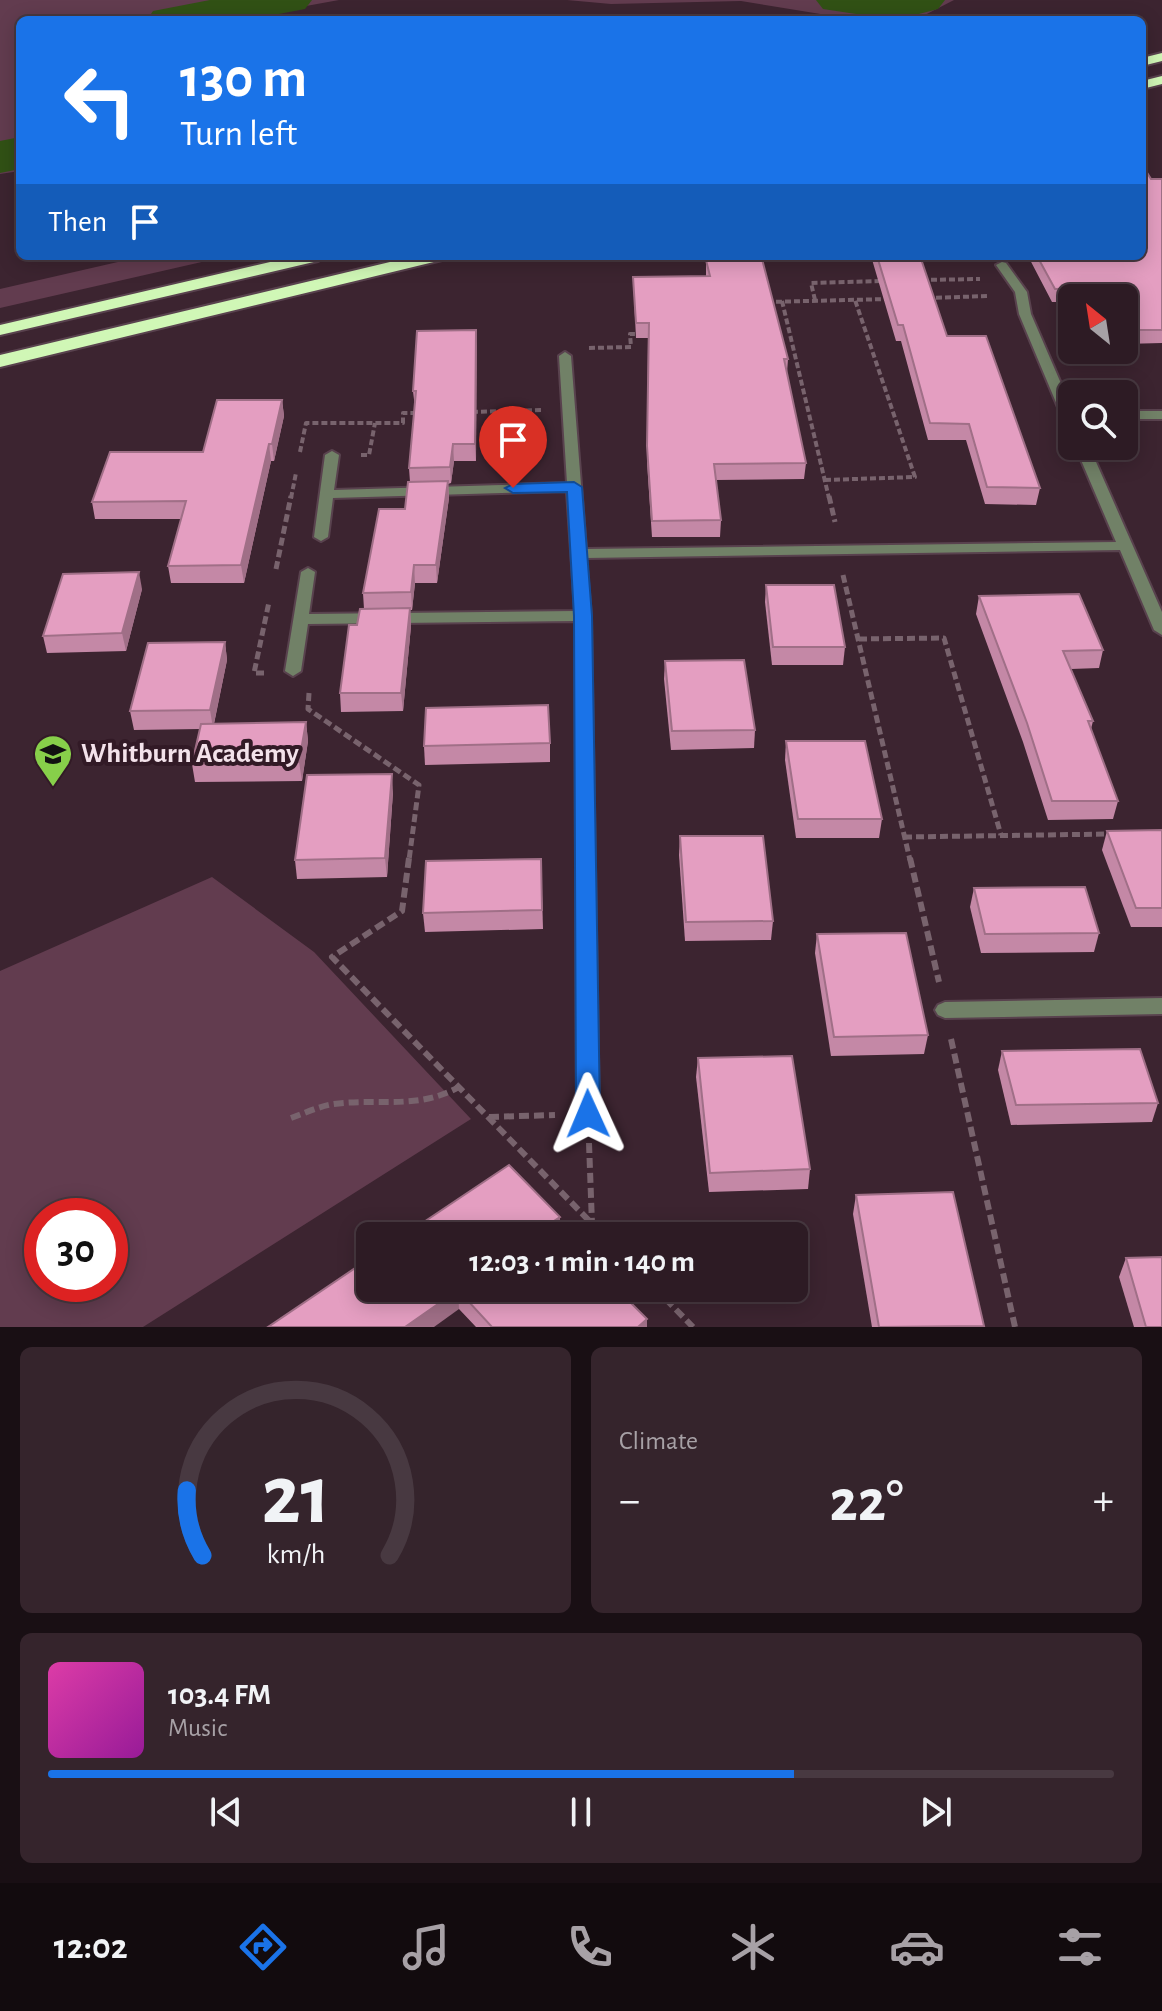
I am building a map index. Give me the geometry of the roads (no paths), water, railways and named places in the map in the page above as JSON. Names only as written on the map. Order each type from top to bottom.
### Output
[{"type":"highway","points":[[0,330],[301,260]]},
{"type":"highway","points":[[0,361],[419,260]]},
{"type":"street","points":[[1002,265],[1022,296],[1025,314],[1058,389]]},
{"type":"street","points":[[565,356],[583,616],[588,1114]]},
{"type":"street","points":[[1138,415],[1162,415]]},
{"type":"street","points":[[321,537],[332,455]]},
{"type":"street","points":[[1088,460],[1162,630]]},
{"type":"street","points":[[327,494],[574,487]]},
{"type":"street","points":[[579,554],[1125,546]]},
{"type":"street","points":[[293,671],[308,572]]},
{"type":"street","points":[[301,619],[583,616]]},
{"type":"street","points":[[945,1010],[1162,1006]]},
{"type":"waterway","points":[[193,16],[290,0]]},
{"type":"waterway","points":[[838,0],[896,7],[923,0]]},
{"type":"waterway","points":[[0,157],[16,154]]},
{"type":"place","name":"Whitburn Academy","points":[[53,788]]}]
